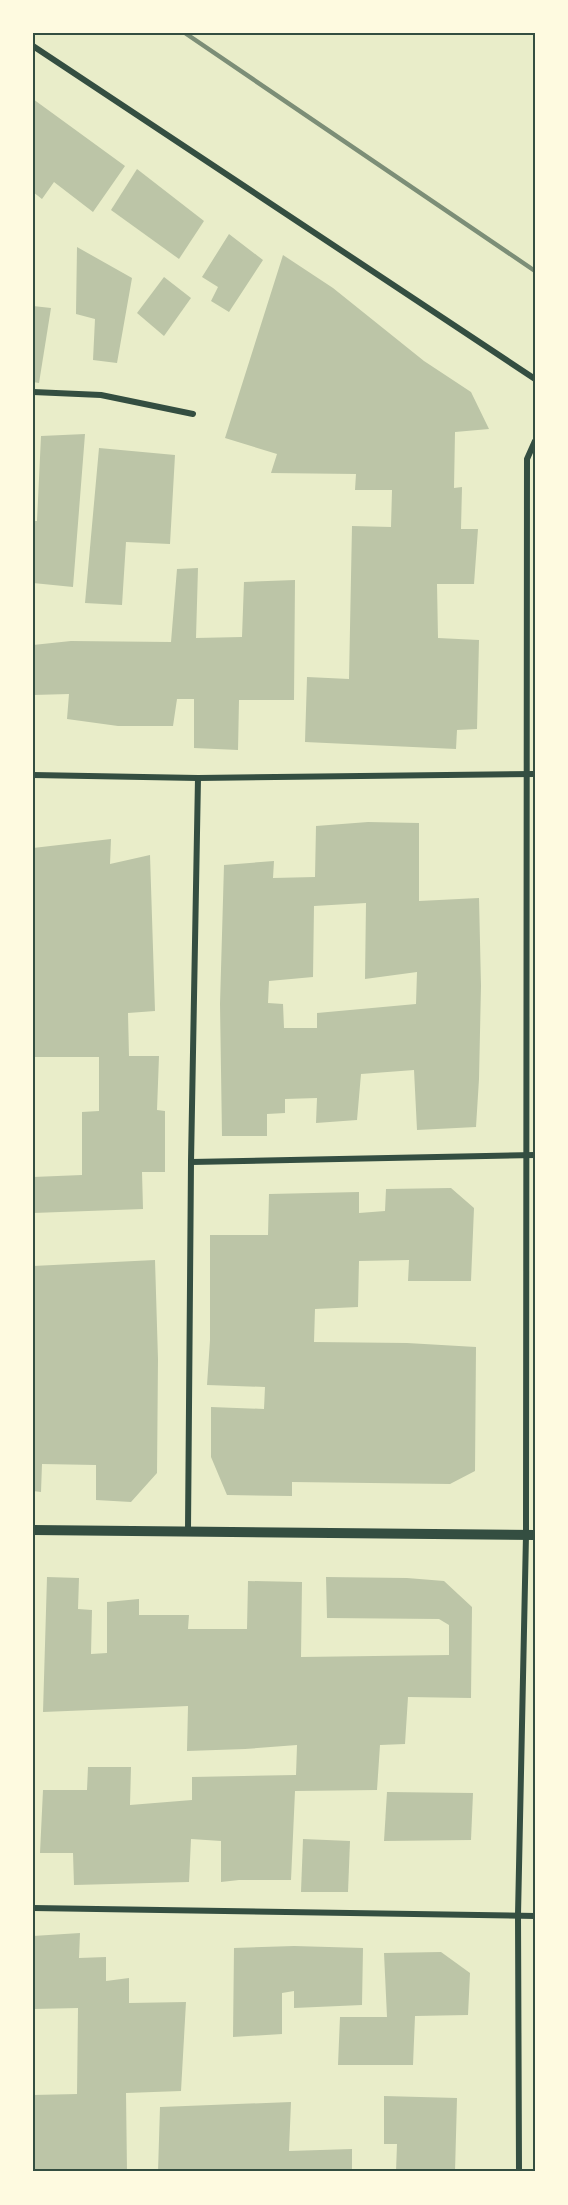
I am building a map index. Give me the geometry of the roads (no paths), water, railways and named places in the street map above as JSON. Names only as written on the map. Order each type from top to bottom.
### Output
[{"type":"street","points":[[33,46],[535,379]]},
{"type":"street","points":[[33,392],[101,395],[193,414]]},
{"type":"street","points":[[519,2172],[518,1915],[531,1535],[527,1155],[528,459],[535,441]]},
{"type":"street","points":[[33,775],[198,778],[535,774]]},
{"type":"street","points":[[188,1530],[191,1162],[198,778]]},
{"type":"street","points":[[191,1162],[535,1155]]},
{"type":"street","points":[[33,1530],[531,1535]]},
{"type":"street","points":[[33,1908],[535,1916]]},
{"type":"railway","points":[[185,33],[535,271]]}]
